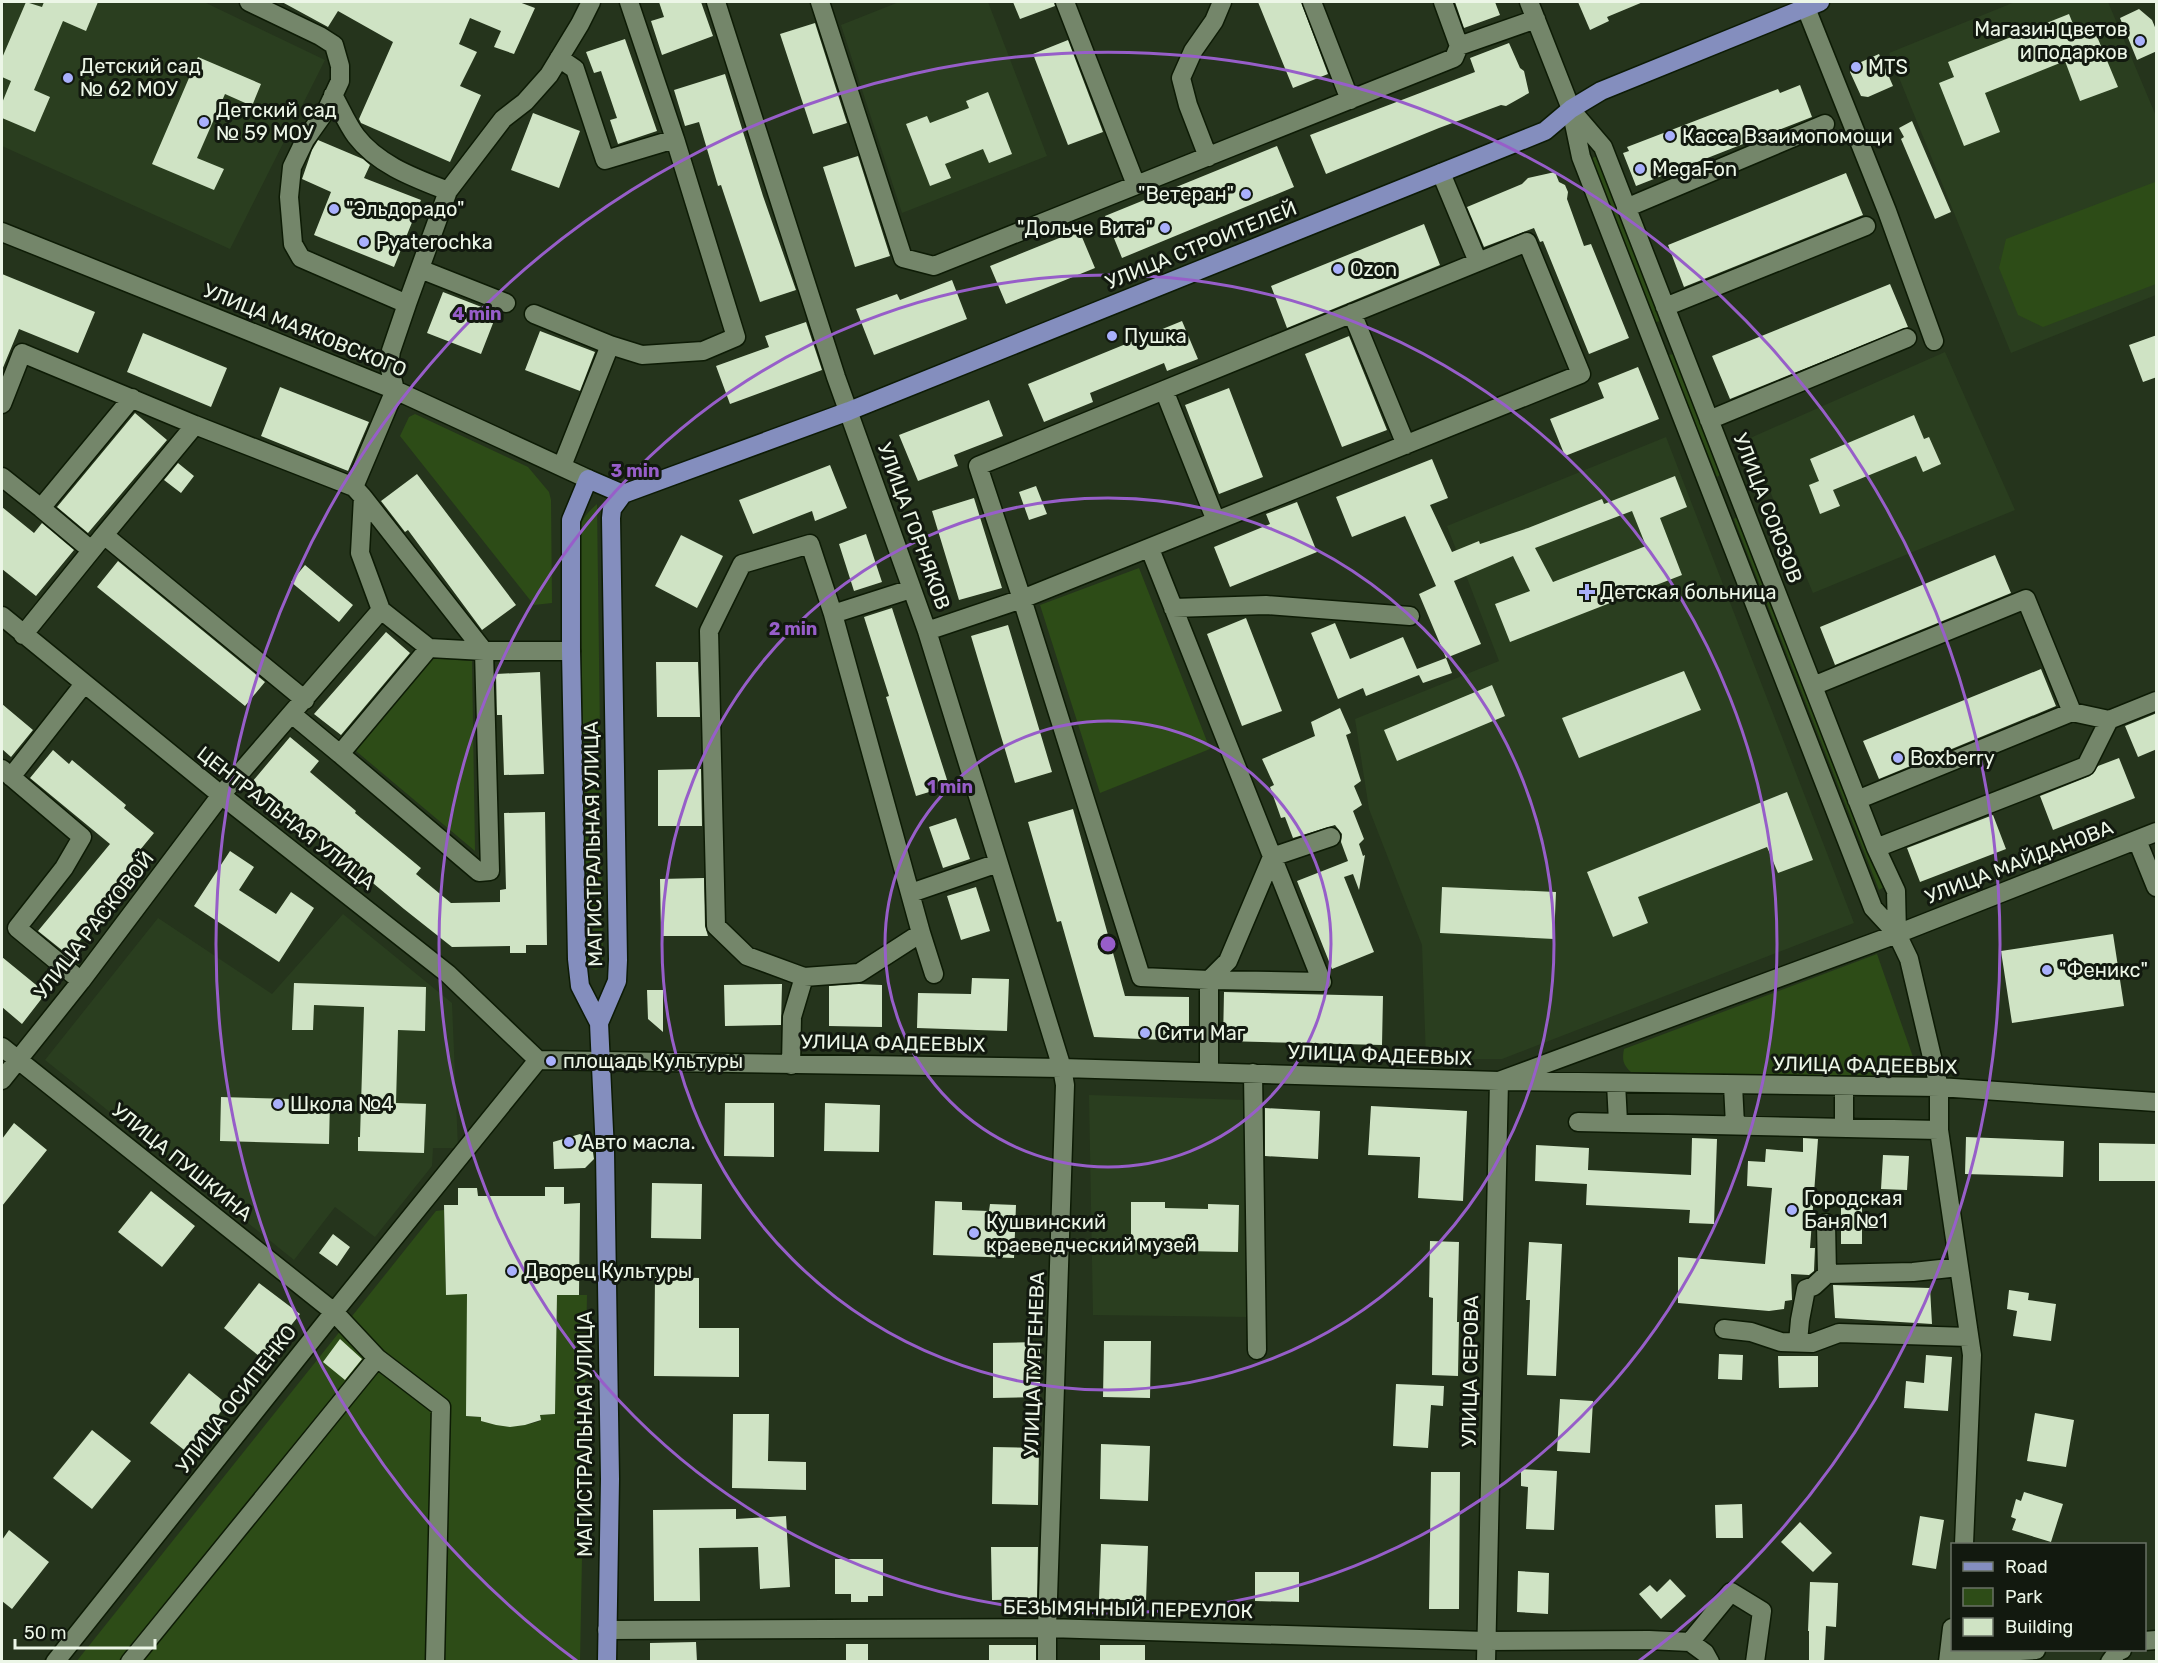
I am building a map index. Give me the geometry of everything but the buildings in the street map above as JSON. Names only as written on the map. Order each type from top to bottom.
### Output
[{"type":"main road","name":"УЛИЦА СТРОИТЕЛЕЙ","points":[[623,494],[849,411],[1545,131],[1570,109],[1601,91],[1813,5]]},
{"type":"main road","points":[[588,479],[623,494]]},
{"type":"main road","name":"МАГИСТРАЛЬНАЯ УЛИЦА","points":[[588,479],[571,520],[571,651],[577,959],[580,986],[599,1023],[605,1152],[610,1479],[607,1662]]},
{"type":"main road","name":"МАГИСТРАЛЬНАЯ УЛИЦА","points":[[599,1023],[617,981],[618,960],[611,518],[612,509],[623,494]]},
{"type":"street","points":[[249,2],[334,45],[340,66],[340,81],[327,109],[305,140],[292,167],[289,196],[293,244],[301,258],[407,304]]},
{"type":"street","points":[[571,651],[484,651],[429,648],[381,609],[360,553],[358,492],[395,390],[389,365],[391,351],[448,191],[503,119],[536,90],[549,75],[591,2]]},
{"type":"street","points":[[534,314],[610,345],[642,355],[703,351],[736,337],[675,139],[629,2]]},
{"type":"street","name":"УЛИЦА ГОРНЯКОВ","points":[[716,2],[849,411],[927,631],[1062,1068]]},
{"type":"street","points":[[820,2],[903,258],[934,266],[1454,58],[1459,46],[1443,2]]},
{"type":"street","points":[[1065,2],[1136,185]]},
{"type":"street","points":[[1208,157],[1188,105],[1182,78],[1193,51],[1214,21],[1222,2]]},
{"type":"street","points":[[1312,2],[1350,100]]},
{"type":"street","name":"УЛИЦА СОЮЗОВ","points":[[1530,2],[1570,109],[1581,158],[1873,908],[1897,934],[1909,959],[1939,1088],[1939,1130],[1972,1355],[1964,1543]]},
{"type":"street","points":[[1813,5],[1934,341]]},
{"type":"street","points":[[1459,46],[1536,19]]},
{"type":"street","points":[[559,58],[575,69],[605,160],[675,139]]},
{"type":"street","points":[[333,96],[358,139],[381,159],[404,173],[448,191]]},
{"type":"street","name":"УЛИЦА СОЮЗОВ","points":[[1570,109],[1603,147],[1857,800],[1896,891],[1897,934]]},
{"type":"street","points":[[1626,208],[1825,124]]},
{"type":"street","points":[[1441,173],[1478,262]]},
{"type":"street","points":[[1665,307],[1866,226]]},
{"type":"street","name":"УЛИЦА МАЯКОВСКОГО","points":[[2,232],[395,390],[588,479]]},
{"type":"street","points":[[927,631],[1022,599],[1150,549],[1581,374],[1527,242],[978,466],[1022,599],[1141,977],[1322,982],[1150,549]]},
{"type":"street","points":[[420,270],[506,303]]},
{"type":"street","points":[[1352,313],[1406,445]]},
{"type":"street","points":[[1709,420],[1907,338]]},
{"type":"street","points":[[1656,349],[1678,341]]},
{"type":"street","points":[[562,466],[610,345]]},
{"type":"street","points":[[2,404],[22,352],[358,492],[484,651],[490,871],[479,872],[293,715]]},
{"type":"street","points":[[1164,390],[1216,521]]},
{"type":"street","points":[[41,508],[132,398]]},
{"type":"street","points":[[23,635],[195,425]]},
{"type":"street","points":[[2,477],[91,550]]},
{"type":"street","points":[[1719,509],[1740,500]]},
{"type":"street","points":[[104,535],[305,700]]},
{"type":"street","points":[[921,933],[859,973],[804,976],[747,956],[716,926],[709,631],[742,564],[810,544],[833,614],[934,974]]},
{"type":"street","points":[[833,614],[911,589]]},
{"type":"street","points":[[1813,686],[2026,599],[2072,712]]},
{"type":"street","points":[[1173,609],[1266,605],[1410,616]]},
{"type":"street","name":"УЛИЦА РАСКОВОЙ","points":[[2,1080],[81,981],[221,795],[293,715],[381,609]]},
{"type":"street","name":"ЦЕНТРАЛЬНАЯ УЛИЦА","points":[[2,616],[221,795],[448,974],[538,1060]]},
{"type":"street","points":[[340,754],[429,648]]},
{"type":"street","points":[[81,981],[17,928],[64,868],[82,837],[6,773],[84,684]]},
{"type":"street","points":[[1857,800],[2072,712],[2109,720],[2157,701]]},
{"type":"street","points":[[1876,848],[2086,766],[2109,720]]},
{"type":"street","name":"УЛИЦА МАЙДАНОВА","points":[[1499,1081],[1897,934],[2157,832]]},
{"type":"street","points":[[1209,1072],[1209,980],[1228,961],[1272,857],[1331,837]]},
{"type":"street","points":[[2137,840],[2157,887]]},
{"type":"street","points":[[911,893],[998,863]]},
{"type":"street","points":[[791,1065],[792,1017],[804,976]]},
{"type":"street","name":"УЛИЦА ПУШКИНА","points":[[2,1047],[334,1312],[377,1358],[441,1407],[435,1662]]},
{"type":"street","points":[[538,1060],[601,1059]]},
{"type":"street","name":"УЛИЦА ФАДЕЕВЫХ","points":[[601,1059],[791,1065],[1062,1068],[1499,1081],[1939,1088],[2157,1102]]},
{"type":"street","name":"УЛИЦА ОСИПЕНКО","points":[[55,1662],[538,1060]]},
{"type":"street","name":"УЛИЦА ТУРГЕНЕВА","points":[[1047,1662],[1065,1085],[1062,1068]]},
{"type":"street","points":[[1253,1073],[1257,1350]]},
{"type":"street","name":"УЛИЦА СЕРОВА","points":[[1486,1662],[1499,1081]]},
{"type":"street","points":[[1616,1083],[1618,1122]]},
{"type":"street","points":[[1733,1085],[1735,1125]]},
{"type":"street","points":[[1844,1087],[1844,1128]]},
{"type":"street","points":[[1578,1122],[1939,1130]]},
{"type":"street","points":[[1826,1223],[1827,1274]]},
{"type":"street","points":[[1798,1342],[1806,1290],[1815,1286],[1827,1274],[1913,1272],[1959,1267]]},
{"type":"street","points":[[1724,1329],[1751,1332],[1781,1342],[1812,1343],[1839,1333],[1969,1337]]},
{"type":"street","points":[[130,1662],[377,1358]]},
{"type":"street","points":[[1710,1662],[1705,1653],[1690,1642],[1731,1592],[1762,1611],[1755,1662]]},
{"type":"street","name":"БЕЗЫМЯННЫЙ ПЕРЕУЛОК","points":[[607,1630],[1047,1628],[1486,1641],[1690,1642]]},
{"type":"street","points":[[1951,1640],[1948,1658],[2025,1651]]},
{"type":"street","points":[[2110,1662],[2120,1651]]},
{"type":"shaded area","name":"Детский сад № 59 МОУ","points":[[6,2],[204,2],[325,60],[230,249],[2,146],[2,11]]},
{"type":"shaded area","points":[[899,2],[988,2],[1047,156],[902,213],[841,25]]},
{"type":"shaded area","points":[[2015,2],[2108,2],[2156,116],[2156,295],[2011,353],[1889,53]]},
{"type":"shaded area","points":[[1945,352],[2015,510],[1813,593],[1748,439]]},
{"type":"shaded area","points":[[1666,437],[1854,923],[1502,1059],[1426,1059],[1422,945],[1369,809],[1355,719],[1499,661],[1447,526]]},
{"type":"shaded area","name":"Школа №4","points":[[343,914],[452,1003],[458,1148],[433,1148],[432,1166],[375,1237],[335,1207],[294,1260],[45,1060],[158,918],[272,994]]},
{"type":"shaded area","points":[[1089,1095],[1246,1100],[1248,1317],[1093,1315]]},
{"type":"green space","points":[[1597,156],[1661,321],[1656,322],[1590,159]]},
{"type":"green space","points":[[2155,182],[2156,284],[2043,327],[2018,315],[1999,268],[2006,239]]},
{"type":"green space","points":[[1674,354],[1723,473],[1717,477],[1668,355]]},
{"type":"green space","points":[[415,414],[528,467],[549,492],[552,603],[534,605],[400,436],[409,417]]},
{"type":"green space","points":[[597,504],[603,966],[596,970],[586,967],[580,531],[586,516]]},
{"type":"green space","points":[[1739,515],[1884,887],[1879,890],[1734,519]]},
{"type":"green space","points":[[1139,568],[1210,749],[1100,793],[1040,605]]},
{"type":"green space","points":[[431,658],[472,661],[475,851],[356,751]]},
{"type":"green space","points":[[1877,954],[1920,1077],[1631,1072],[1625,1065],[1624,1049]]},
{"type":"green space","points":[[444,1210],[446,1294],[467,1294],[467,1416],[481,1417],[481,1421],[497,1425],[511,1426],[540,1421],[540,1415],[555,1414],[557,1295],[587,1295],[580,1661],[76,1662],[436,1211]]},
{"type":"place","name":"Магазин цветов и подарков","points":[[2140,41]]},
{"type":"place","name":"MTS","points":[[1856,67]]},
{"type":"place","name":"Детский сад № 62 МОУ","points":[[68,78]]},
{"type":"place","name":"Детский сад № 59 МОУ","points":[[204,122]]},
{"type":"place","name":"Касса Взаимопомощи","points":[[1670,136]]},
{"type":"place","name":"MegaFon","points":[[1640,169]]},
{"type":"place","name":"\"Ветеран\"","points":[[1246,194]]},
{"type":"place","name":"\"Эльдорадо\"","points":[[334,209]]},
{"type":"place","name":"\"Дольче Вита\"","points":[[1165,228]]},
{"type":"place","name":"Pyaterochka","points":[[364,242]]},
{"type":"place","name":"Ozon","points":[[1338,269]]},
{"type":"place","name":"Пушка","points":[[1112,336]]},
{"type":"place","name":"Детская больница","points":[[1587,592]]},
{"type":"place","name":"Boxberry","points":[[1898,758]]},
{"type":"place","name":"\"Феникс\"","points":[[2047,970]]},
{"type":"place","name":"Сити Маг","points":[[1145,1033]]},
{"type":"place","name":"площадь Культуры","points":[[551,1061]]},
{"type":"place","name":"Школа №4","points":[[278,1104]]},
{"type":"place","name":"Авто масла.","points":[[569,1142]]},
{"type":"place","name":"Городская Баня №1","points":[[1792,1210]]},
{"type":"place","name":"Кушвинский краеведческий музей","points":[[974,1233]]},
{"type":"place","name":"Дворец Культуры","points":[[512,1271]]}]
